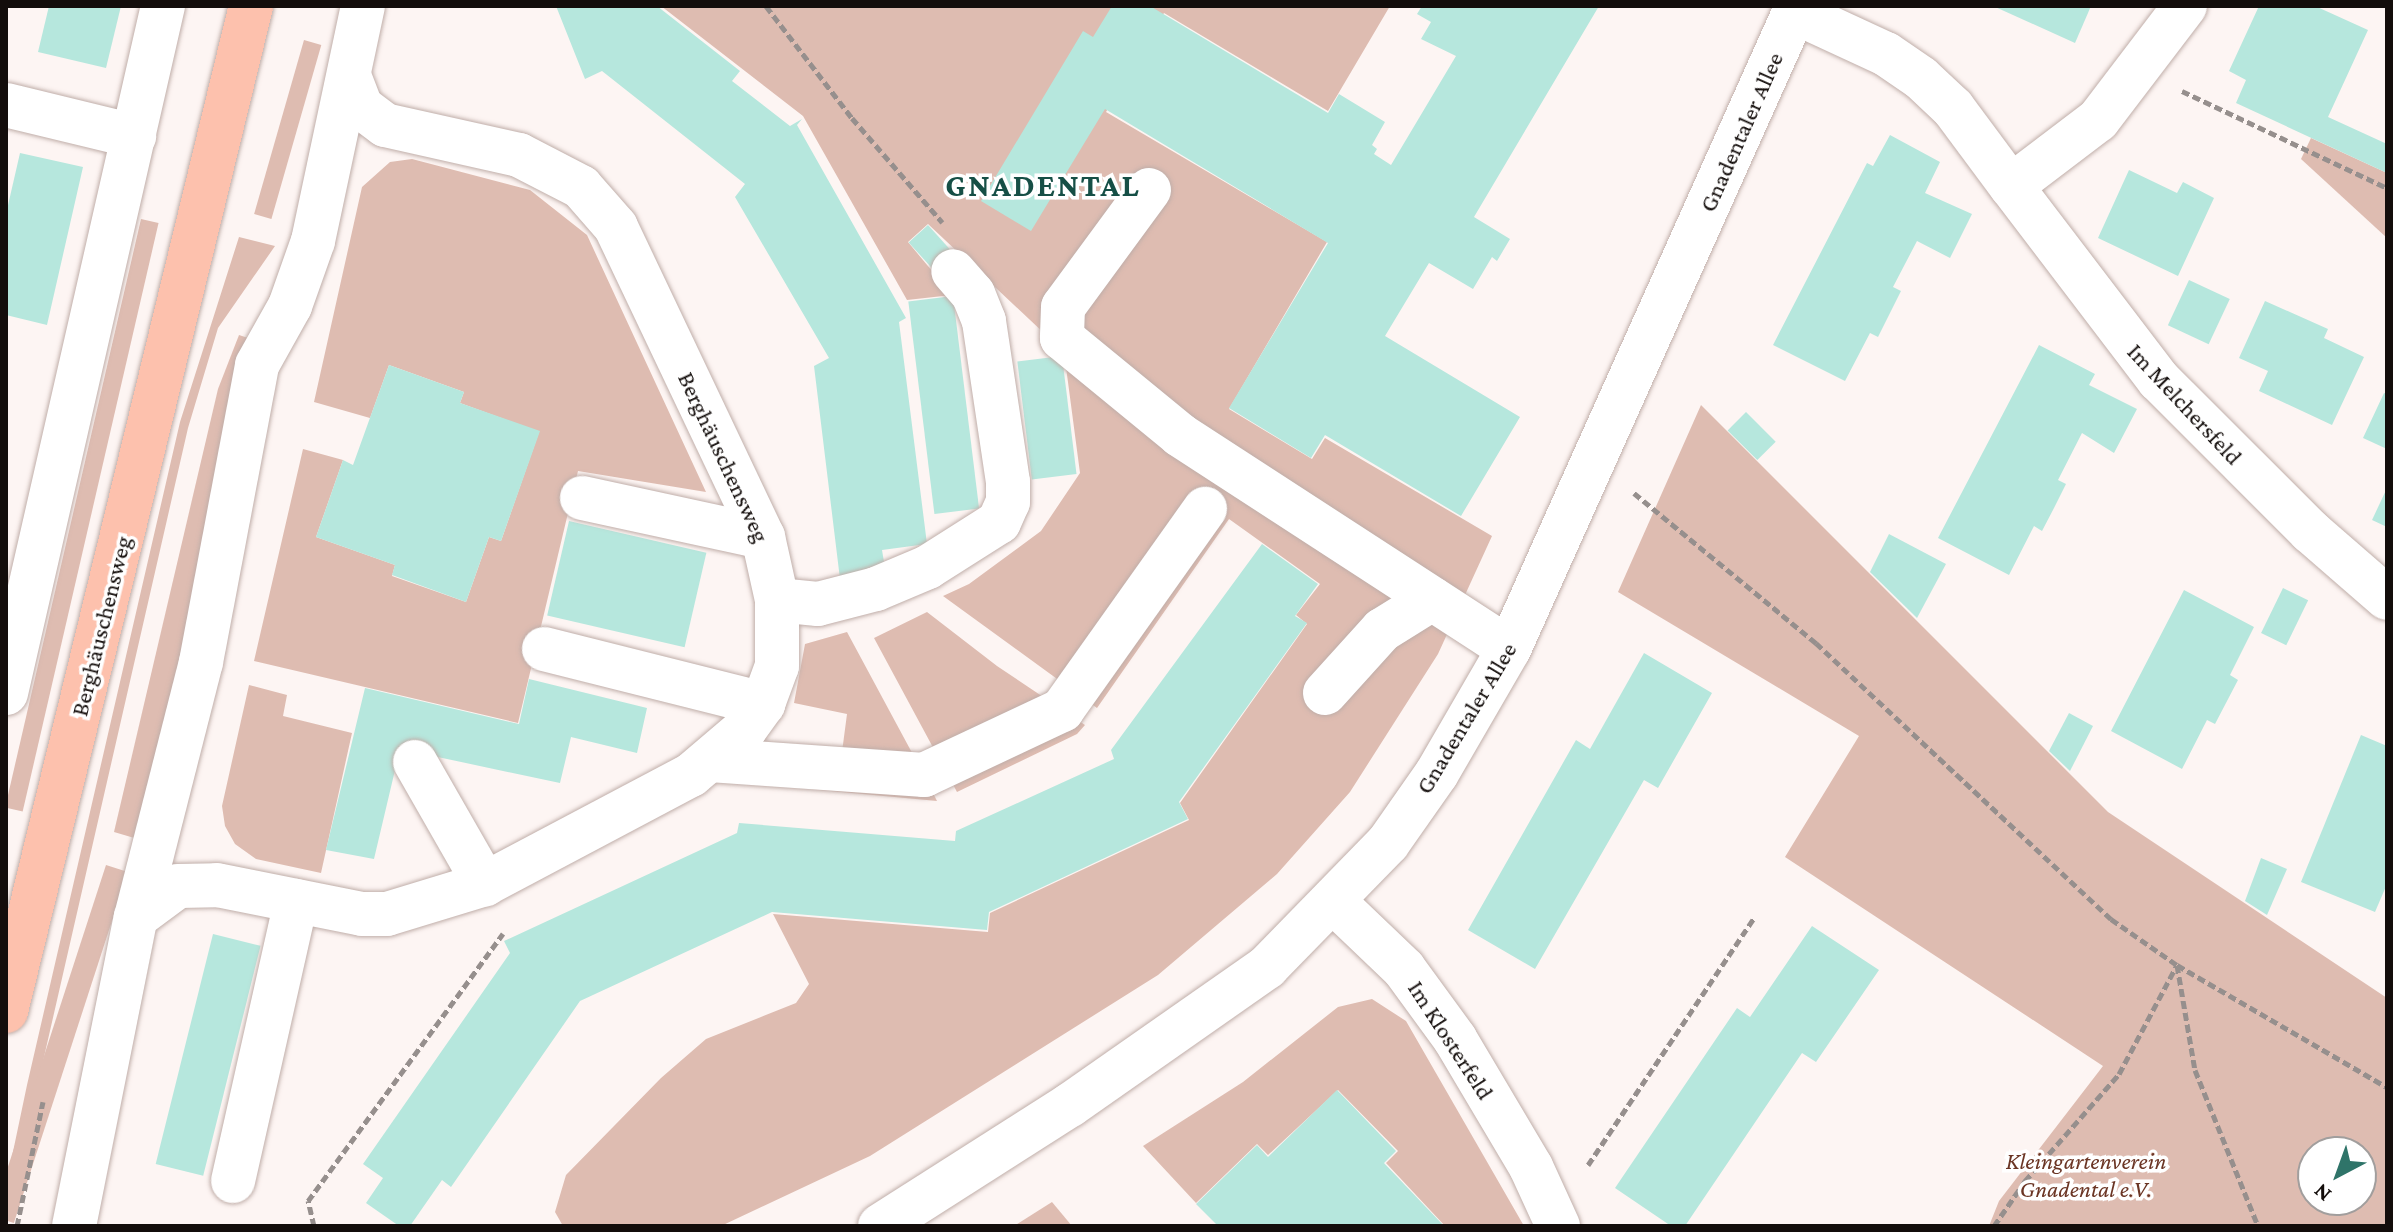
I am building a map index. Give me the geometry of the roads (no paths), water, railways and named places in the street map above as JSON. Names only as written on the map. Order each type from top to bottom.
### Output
[{"type":"main road","name":"Berghäuschensweg","points":[[6,1011],[251,6]]},
{"type":"street","points":[[6,693],[163,6]]},
{"type":"street","points":[[74,1226],[136,917],[201,662],[257,365],[290,306],[313,241],[363,6]]},
{"type":"street","points":[[2011,186],[2098,120],[2185,6]]},
{"type":"street","name":"Im Melchersfeld","points":[[1796,9],[1886,54],[1921,78],[1953,108],[2159,380],[2255,479],[2387,598]]},
{"type":"street","name":"Gnadentaler Allee","points":[[880,1226],[1070,1105],[1267,967],[1334,902],[1388,843],[1437,773],[1509,649],[1796,9]]},
{"type":"street","name":"Berghäuschensweg","points":[[136,917],[178,886],[217,885],[296,901],[387,914],[485,884],[652,800],[710,760],[763,704],[781,643],[777,600],[763,537],[616,227],[593,198],[566,177],[519,155],[385,125],[361,107],[349,76]]},
{"type":"street","points":[[6,105],[134,136]]},
{"type":"street","points":[[1149,190],[1063,307],[1062,338],[1180,435],[1509,649]]},
{"type":"street","points":[[777,600],[818,604],[876,589],[928,567],[999,522],[1008,502],[1008,482],[984,321],[951,250]]},
{"type":"street","points":[[582,498],[763,537]]},
{"type":"street","points":[[710,760],[924,775],[1062,710],[1205,509]]},
{"type":"street","points":[[1325,693],[1382,630],[1432,599]]},
{"type":"street","points":[[544,649],[763,704]]},
{"type":"street","points":[[415,762],[485,884]]},
{"type":"street","points":[[233,1181],[296,901]]},
{"type":"street","name":"Im Klosterfeld","points":[[1334,902],[1404,969],[1455,1039],[1552,1211]]},
{"type":"district","name":"GNADENTAL","points":[[1043,185]]},
{"type":"park label","name":"Kleingartenverein Gnadental e.V.","points":[[2086,1175]]}]
